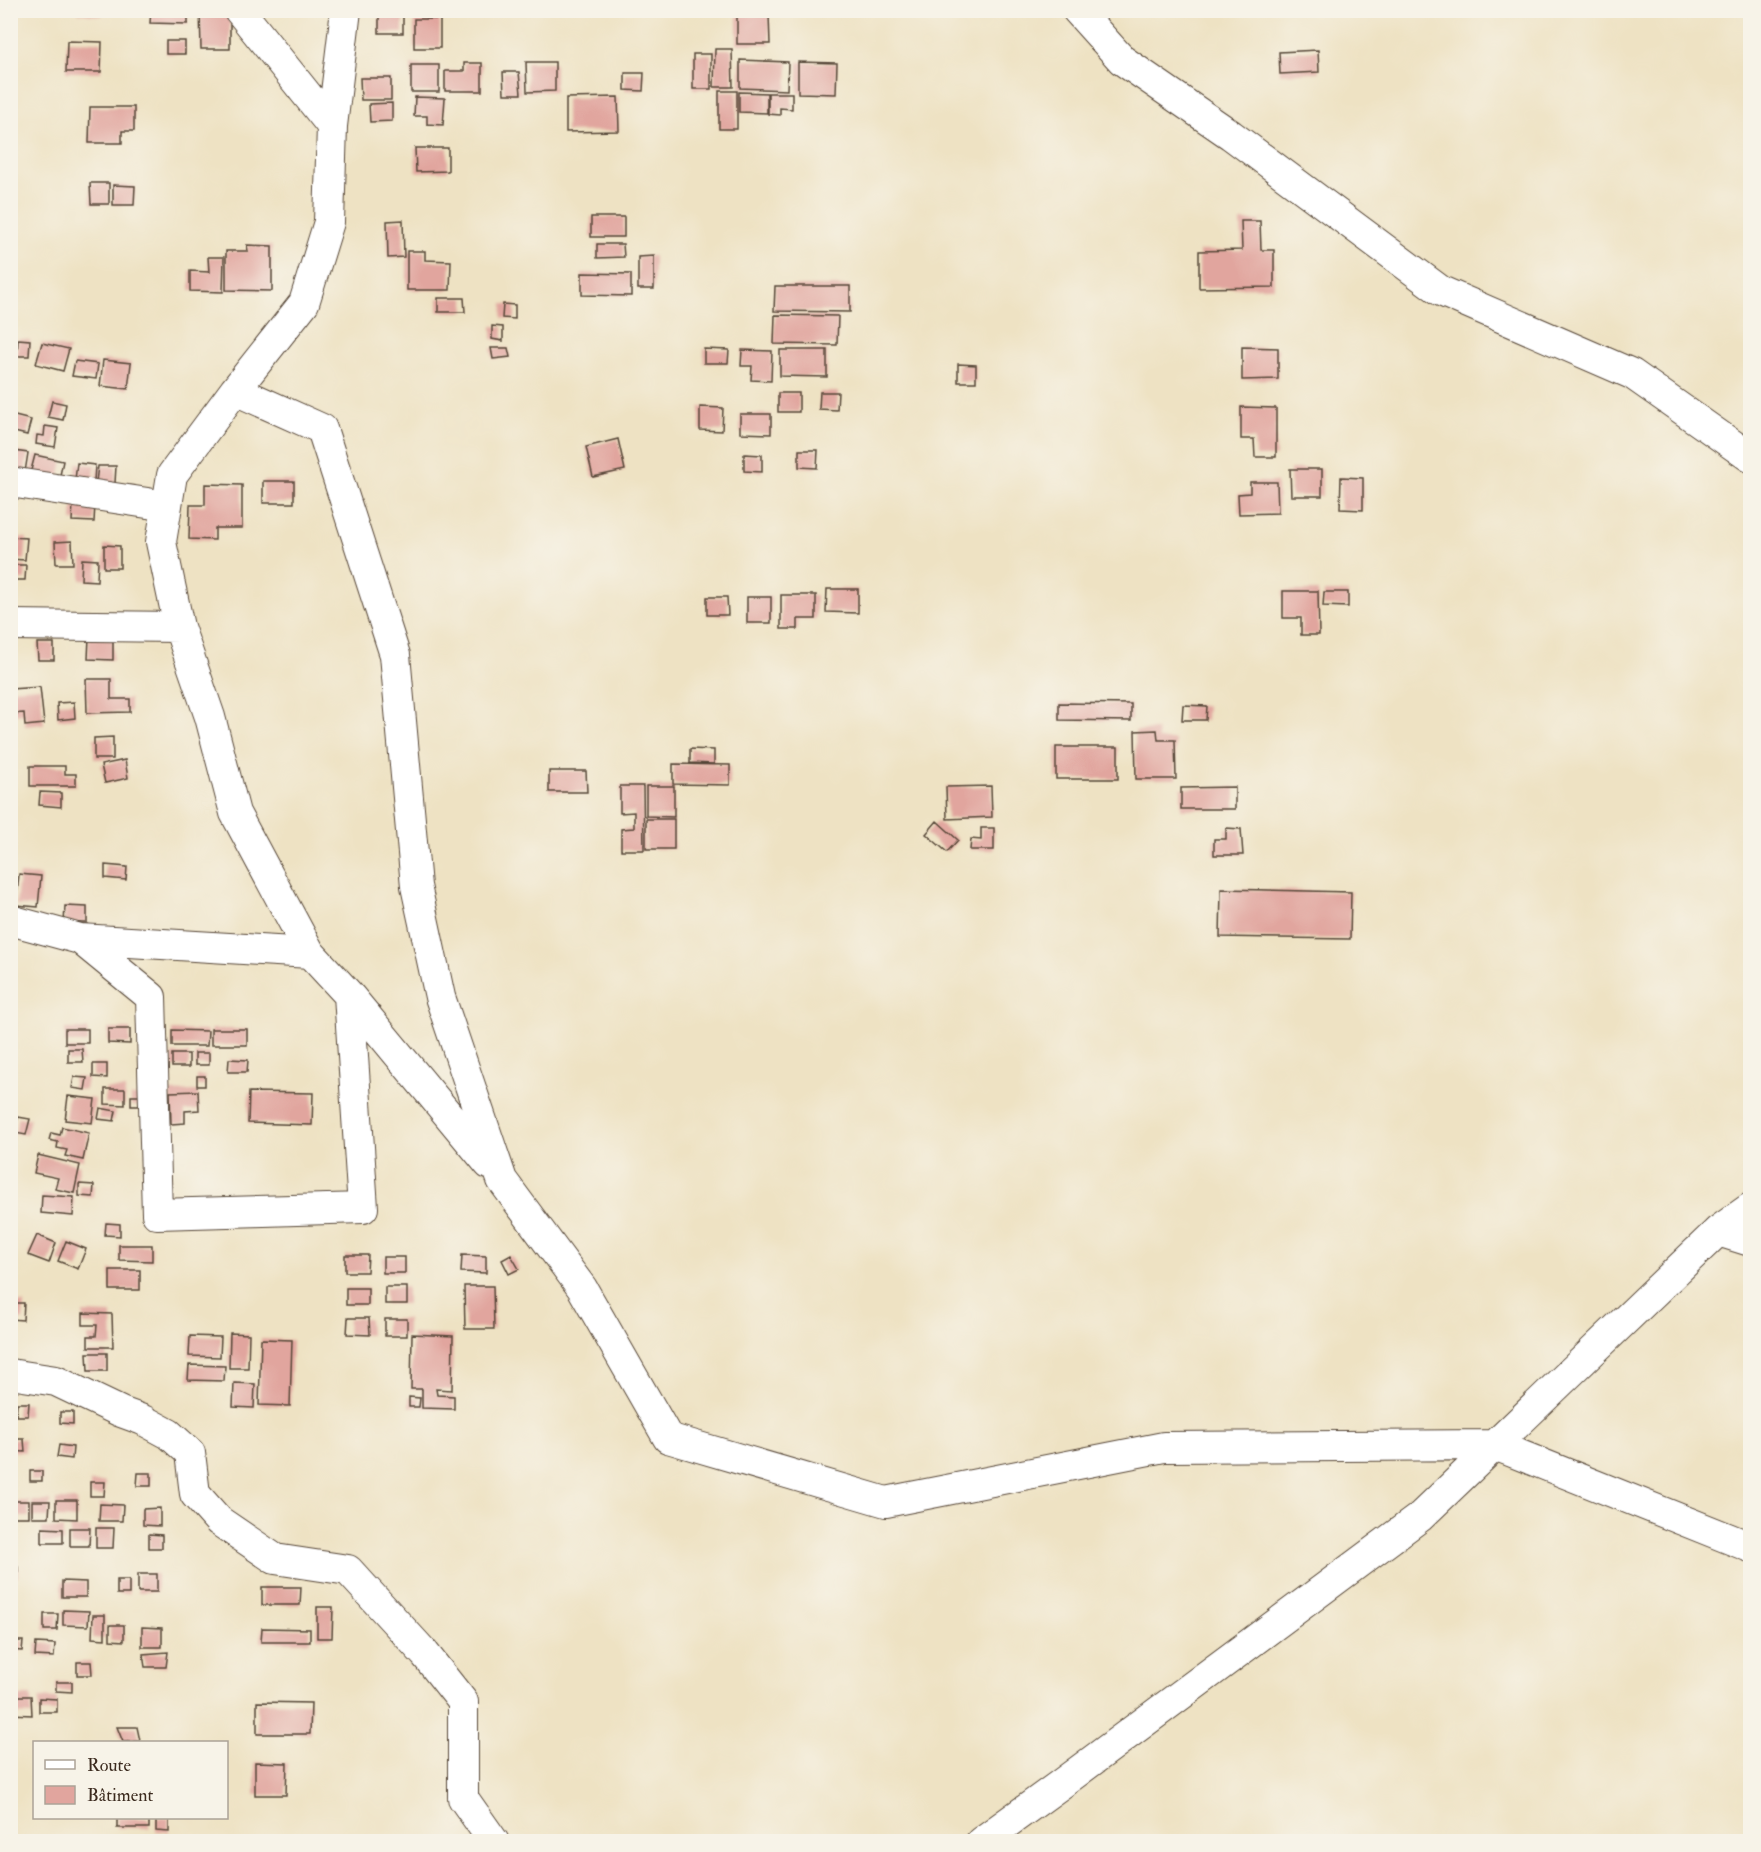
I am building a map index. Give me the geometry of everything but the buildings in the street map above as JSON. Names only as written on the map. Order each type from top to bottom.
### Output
[{"type":"street","points":[[239,10],[332,126]]},
{"type":"street","points":[[346,10],[332,126],[329,222],[304,303],[172,475],[160,542],[179,627],[210,717],[236,813],[310,953],[350,995],[502,1180],[582,1287],[668,1438],[886,1502],[1164,1447],[1495,1445],[1750,1547]]},
{"type":"street","points":[[1077,10],[1122,60],[1231,135],[1441,291],[1632,374],[1750,457]]},
{"type":"street","points":[[235,390],[322,429],[395,655],[416,886],[440,997],[502,1180]]},
{"type":"street","points":[[10,482],[166,506]]},
{"type":"street","points":[[10,625],[179,627]]},
{"type":"street","points":[[10,920],[80,939],[310,953]]},
{"type":"street","points":[[80,939],[151,997],[158,1214],[363,1208],[350,995]]},
{"type":"street","points":[[981,1842],[1420,1517],[1718,1231],[1750,1208]]},
{"type":"street","points":[[1718,1231],[1750,1241]]},
{"type":"street","points":[[10,1374],[56,1381],[169,1434],[190,1453],[195,1494],[219,1521],[275,1559],[348,1570],[425,1654],[463,1702],[463,1798],[494,1842]]}]
